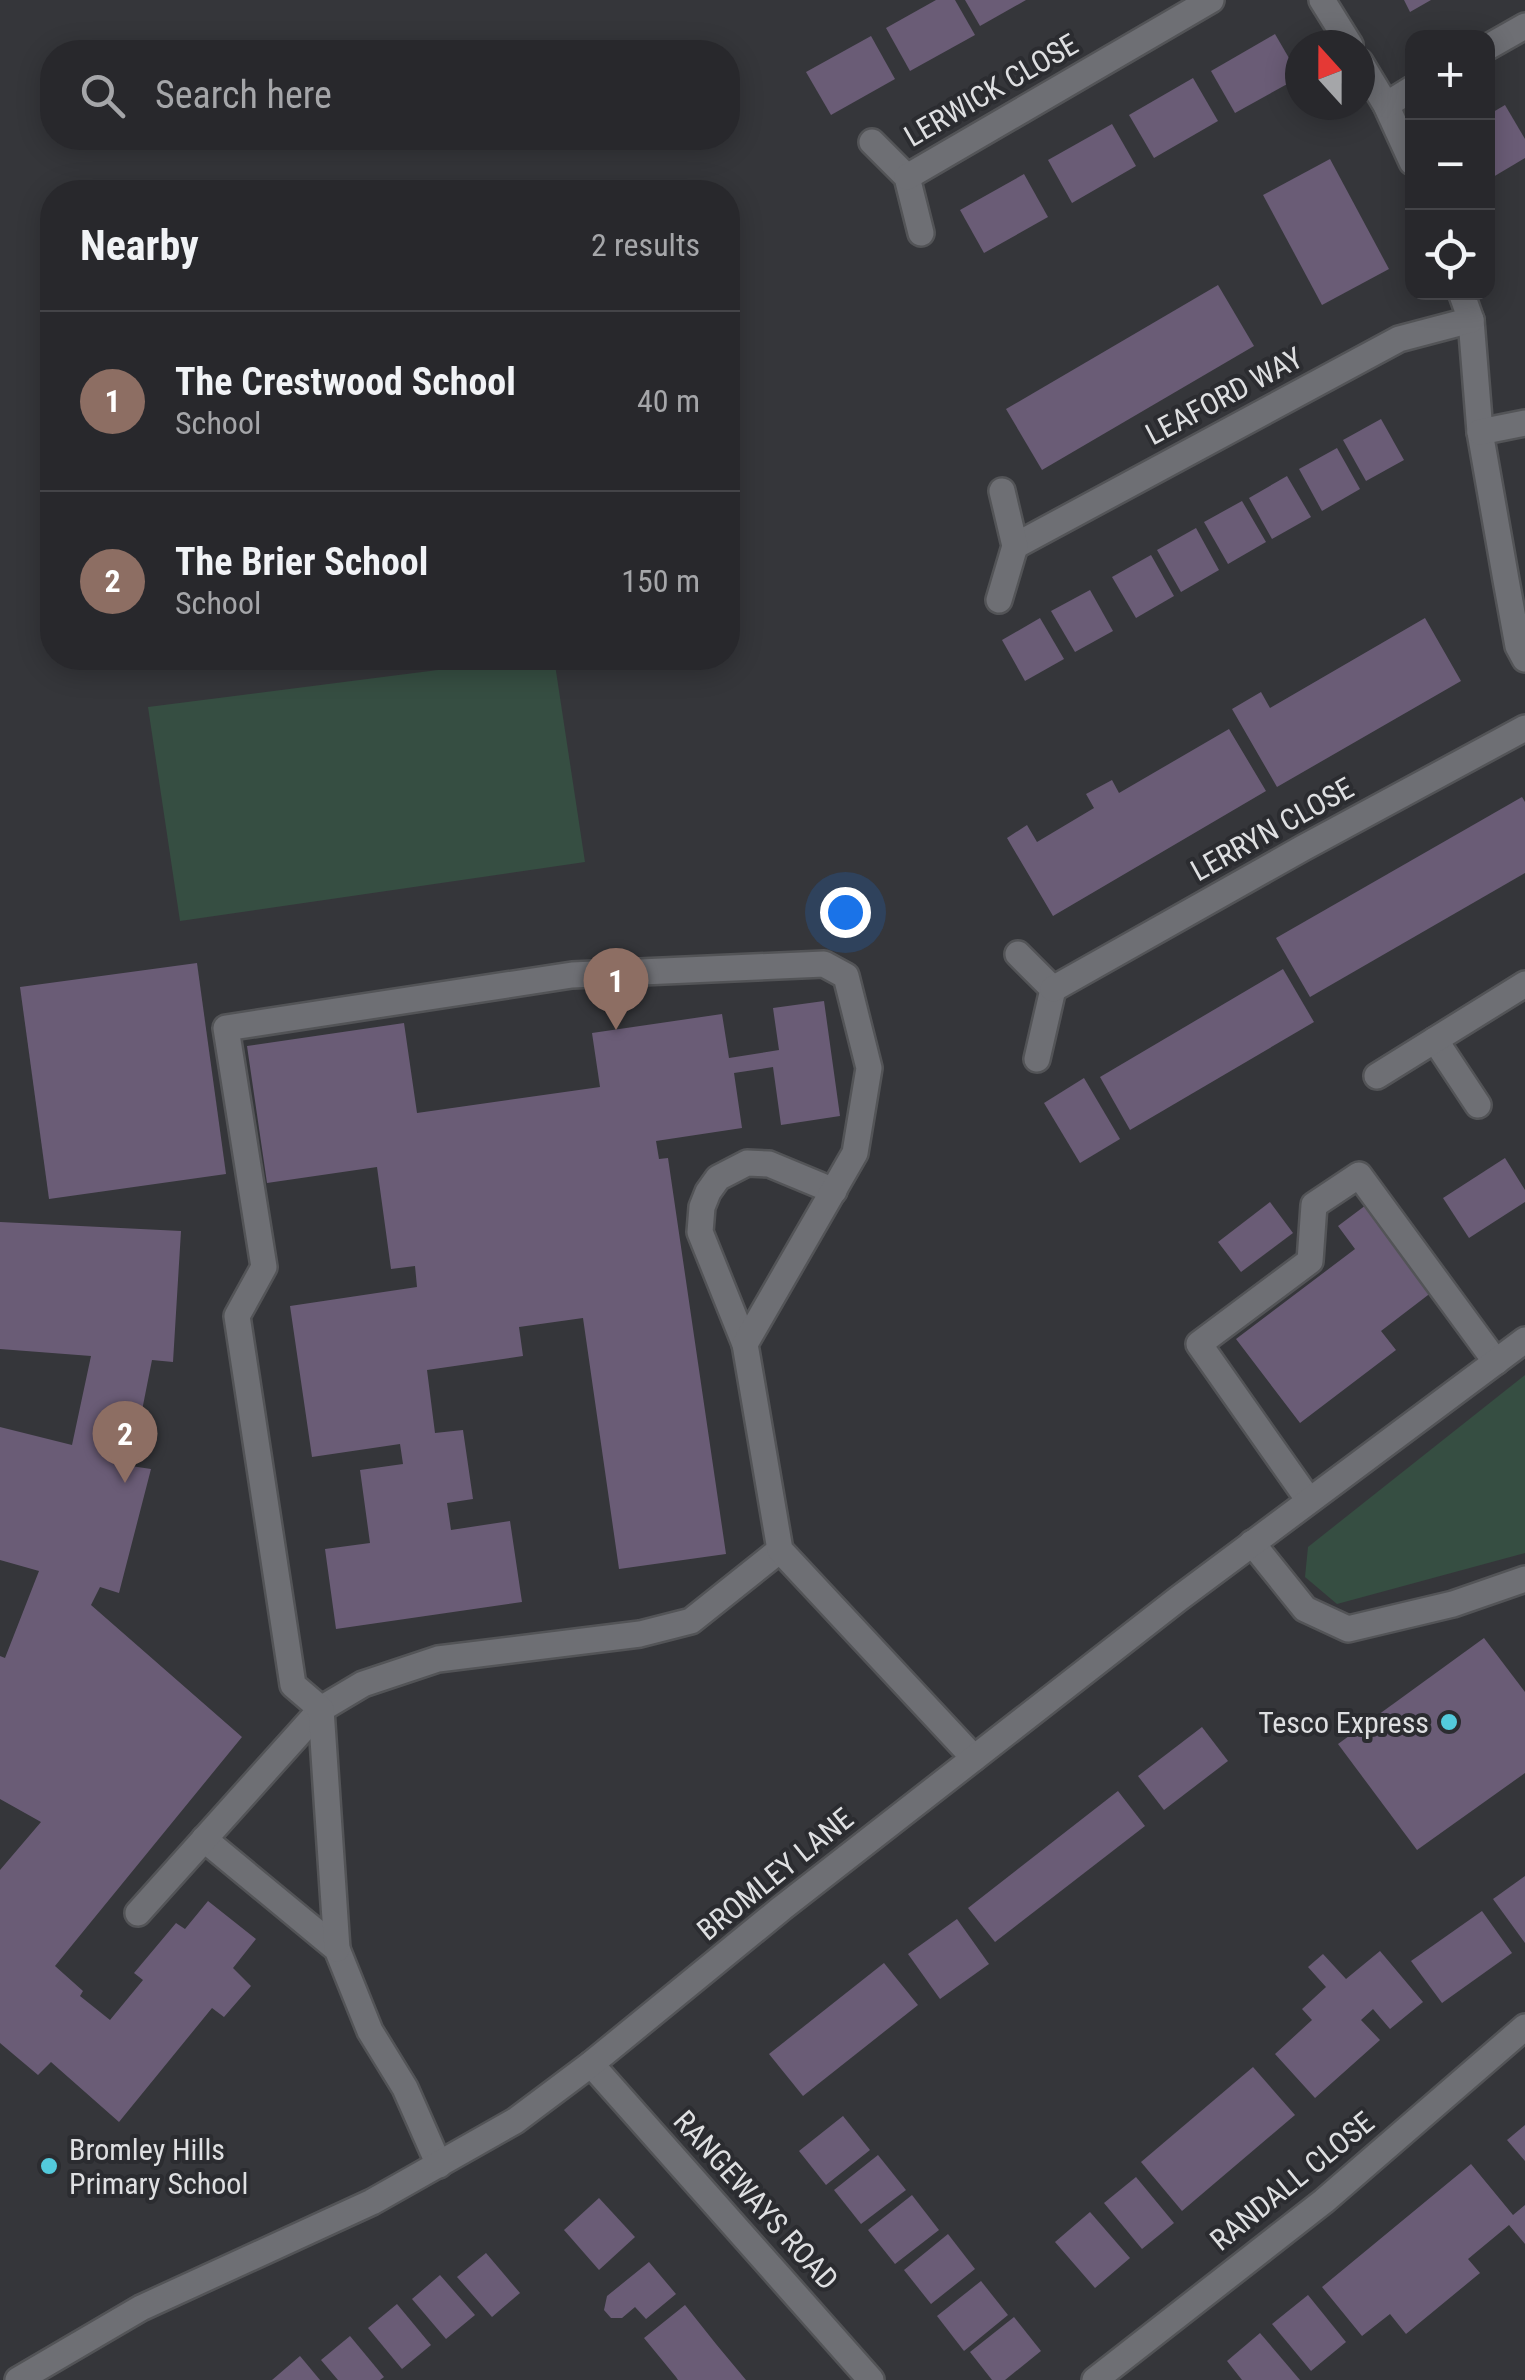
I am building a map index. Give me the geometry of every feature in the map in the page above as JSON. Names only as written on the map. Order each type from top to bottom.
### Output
[{"type":"street","name":"LERWICK CLOSE","points":[[907,176],[1211,0]]},
{"type":"street","points":[[1322,0],[1341,30]]},
{"type":"street","points":[[1495,43],[1525,26]]},
{"type":"street","points":[[1375,86],[1405,146]]},
{"type":"street","points":[[1386,104],[1405,94]]},
{"type":"street","name":"LERWICK CLOSE","points":[[872,142],[907,176],[921,233]]},
{"type":"street","points":[[1464,300],[1471,320],[1480,432],[1518,646],[1525,659]]},
{"type":"street","name":"LEAFORD WAY","points":[[1014,546],[1400,339],[1471,320]]},
{"type":"street","points":[[1480,432],[1525,423]]},
{"type":"street","points":[[1000,600],[1014,546],[1002,490]]},
{"type":"street","name":"LERRYN CLOSE","points":[[1053,989],[1525,728]]},
{"type":"street","points":[[1018,954],[1053,989],[1038,1058]]},
{"type":"street","points":[[439,2165],[406,2088],[370,2031],[337,1950],[321,1710],[293,1686],[237,1316],[264,1267],[226,1028],[572,975],[824,964],[846,976],[869,1068],[855,1153],[745,1344]]},
{"type":"street","points":[[1377,1076],[1525,984]]},
{"type":"street","points":[[1435,1040],[1478,1106]]},
{"type":"street","points":[[834,1191],[769,1164],[748,1163],[718,1178],[708,1192],[700,1232],[745,1344],[780,1550],[974,1758]]},
{"type":"street","points":[[1308,1499],[1199,1344],[1310,1260],[1314,1205],[1359,1175],[1496,1362]]},
{"type":"street","name":"BROMLEY LANE","points":[[18,2380],[142,2308],[372,2202],[515,2120],[1308,1499],[1525,1340]]},
{"type":"street","points":[[1252,1543],[1305,1609],[1348,1628],[1453,1604],[1525,1579]]},
{"type":"street","points":[[138,1913],[321,1710],[363,1684],[438,1659],[640,1634],[691,1620],[780,1550]]},
{"type":"street","points":[[204,1839],[337,1950]]},
{"type":"street","name":"RANDALL CLOSE","points":[[1096,2380],[1324,2202],[1525,2027]]},
{"type":"street","name":"RANGEWAYS ROAD","points":[[591,2064],[871,2380]]},
{"type":"green space","points":[[438,670],[556,670],[585,862],[180,921],[148,707]]},
{"type":"green space","points":[[1525,1375],[1525,1553],[1337,1604],[1305,1577],[1308,1547]]},
{"type":"building","points":[[936,0],[955,0],[975,35],[910,71],[886,28]]},
{"type":"building","points":[[965,0],[1026,0],[980,26]]},
{"type":"building","points":[[1404,0],[1431,0],[1410,12]]},
{"type":"building","points":[[1275,34],[1285,51],[1285,85],[1235,113],[1211,71]]},
{"type":"building","points":[[871,36],[895,79],[831,115],[806,72]]},
{"type":"building","points":[[1193,78],[1218,121],[1154,158],[1129,115]]},
{"type":"building","points":[[1505,105],[1525,139],[1525,158],[1495,176],[1495,120],[1495,111]]},
{"type":"building","points":[[1112,124],[1136,166],[1072,203],[1048,160]]},
{"type":"building","points":[[1330,159],[1389,269],[1322,305],[1263,195]]},
{"type":"building","points":[[1024,174],[1048,217],[984,253],[960,210]]},
{"type":"building","points":[[1218,285],[1254,346],[1042,470],[1006,409]]},
{"type":"building","points":[[1381,419],[1404,460],[1366,481],[1343,440]]},
{"type":"building","points":[[1337,448],[1360,489],[1322,511],[1299,469]]},
{"type":"building","points":[[1287,476],[1311,517],[1272,539],[1249,498]]},
{"type":"building","points":[[1242,501],[1266,542],[1228,564],[1204,522]]},
{"type":"building","points":[[1196,528],[1219,570],[1181,592],[1157,550]]},
{"type":"building","points":[[1151,555],[1174,596],[1136,618],[1112,577]]},
{"type":"building","points":[[1090,590],[1113,631],[1075,652],[1051,611]]},
{"type":"building","points":[[1040,618],[1064,659],[1025,681],[1002,640]]},
{"type":"building","points":[[1425,618],[1461,681],[1277,787],[1232,709],[1261,692],[1270,708]]},
{"type":"building","points":[[1229,729],[1266,791],[1053,916],[1007,838],[1027,825],[1037,842],[1094,808],[1086,794],[1112,780],[1119,793]]},
{"type":"building","points":[[1522,797],[1525,873],[1310,997],[1276,938]]},
{"type":"building","points":[[197,963],[226,1174],[49,1199],[20,987]]},
{"type":"building","points":[[1283,969],[1314,1022],[1130,1130],[1100,1077]]},
{"type":"building","points":[[824,1001],[840,1116],[781,1125],[773,1067],[734,1073],[742,1128],[656,1141],[659,1159],[668,1158],[726,1554],[619,1569],[583,1318],[519,1327],[523,1356],[427,1370],[435,1433],[463,1430],[473,1499],[447,1503],[451,1530],[510,1521],[522,1602],[336,1629],[325,1549],[370,1543],[360,1470],[403,1464],[400,1444],[312,1457],[290,1306],[417,1287],[415,1266],[391,1269],[377,1167],[267,1183],[247,1046],[404,1023],[417,1113],[600,1087],[592,1033],[722,1014],[729,1058],[779,1050],[773,1008]]},
{"type":"building","points":[[1084,1078],[1120,1139],[1080,1163],[1044,1103]]},
{"type":"building","points":[[1505,1158],[1525,1190],[1525,1202],[1469,1238],[1443,1198]]},
{"type":"building","points":[[1270,1202],[1293,1233],[1241,1272],[1218,1242]]},
{"type":"building","points":[[1366,1205],[1432,1292],[1381,1331],[1396,1350],[1300,1423],[1236,1339],[1355,1249],[1338,1226]]},
{"type":"building","points":[[0,1222],[181,1231],[173,1362],[152,1360],[131,1466],[151,1469],[119,1593],[100,1587],[91,1605],[242,1737],[55,1966],[83,1991],[80,1996],[110,2020],[143,1980],[134,1973],[176,1923],[185,1929],[208,1901],[256,1939],[233,1968],[251,1986],[224,2017],[212,2008],[119,2122],[51,2062],[38,2075],[0,2043],[0,1870],[41,1822],[0,1799],[0,1656],[5,1658],[39,1571],[0,1560],[0,1427],[72,1445],[91,1356],[0,1349]]},
{"type":"building","points":[[1484,1638],[1525,1692],[1525,1773],[1417,1850],[1338,1744]]},
{"type":"building","points":[[1202,1727],[1228,1761],[1164,1810],[1138,1776]]},
{"type":"building","points":[[1118,1791],[1145,1826],[995,1942],[968,1908]]},
{"type":"building","points":[[1525,1876],[1525,1943],[1493,1899]]},
{"type":"building","points":[[1482,1911],[1512,1953],[1442,2003],[1411,1961]]},
{"type":"building","points":[[957,1919],[989,1964],[940,1999],[908,1954]]},
{"type":"building","points":[[1380,1951],[1423,2002],[1390,2029],[1373,2009],[1361,2020],[1380,2040],[1315,2098],[1275,2054],[1312,2020],[1302,2009],[1326,1987],[1308,1967],[1323,1954],[1346,1979]]},
{"type":"building","points":[[884,1963],[918,2005],[803,2096],[769,2054]]},
{"type":"building","points":[[1253,2067],[1295,2115],[1182,2211],[1141,2162]]},
{"type":"building","points":[[843,2116],[870,2150],[826,2185],[799,2151]]},
{"type":"building","points":[[1525,2125],[1525,2161],[1507,2140]]},
{"type":"building","points":[[878,2155],[906,2190],[861,2224],[834,2190]]},
{"type":"building","points":[[1471,2164],[1513,2215],[1525,2205],[1525,2244],[1509,2225],[1468,2259],[1480,2273],[1406,2334],[1390,2314],[1362,2336],[1322,2287]]},
{"type":"building","points":[[1136,2177],[1174,2223],[1142,2249],[1104,2203]]},
{"type":"building","points":[[912,2195],[939,2230],[895,2264],[868,2230]]},
{"type":"building","points":[[599,2198],[635,2237],[599,2270],[564,2230]]},
{"type":"building","points":[[1090,2212],[1130,2258],[1095,2288],[1055,2242]]},
{"type":"building","points":[[948,2234],[975,2269],[931,2304],[904,2270]]},
{"type":"building","points":[[486,2253],[520,2293],[492,2317],[457,2277]]},
{"type":"building","points":[[649,2262],[676,2294],[646,2319],[635,2307],[622,2318],[611,2318],[604,2310],[607,2296]]},
{"type":"building","points":[[440,2275],[475,2315],[446,2339],[412,2299]]},
{"type":"building","points":[[981,2281],[1008,2315],[964,2351],[937,2316]]},
{"type":"building","points":[[1308,2295],[1346,2342],[1311,2371],[1272,2324]]},
{"type":"building","points":[[397,2304],[431,2345],[402,2369],[368,2328]]},
{"type":"building","points":[[685,2305],[746,2380],[678,2380],[644,2338]]},
{"type":"building","points":[[1014,2317],[1041,2351],[1005,2380],[992,2380],[970,2352]]},
{"type":"building","points":[[1260,2333],[1300,2380],[1242,2380],[1227,2361]]},
{"type":"building","points":[[350,2336],[384,2377],[338,2380],[321,2360]]},
{"type":"building","points":[[300,2356],[320,2380],[272,2380]]},
{"type":"place","name":"The Crestwood School","points":[[616,1030]]},
{"type":"place","name":"The Brier School","points":[[125,1483]]},
{"type":"place","name":"Tesco Express","points":[[1449,1722]]},
{"type":"place","name":"Bromley Hills Primary School","points":[[49,2166]]}]
